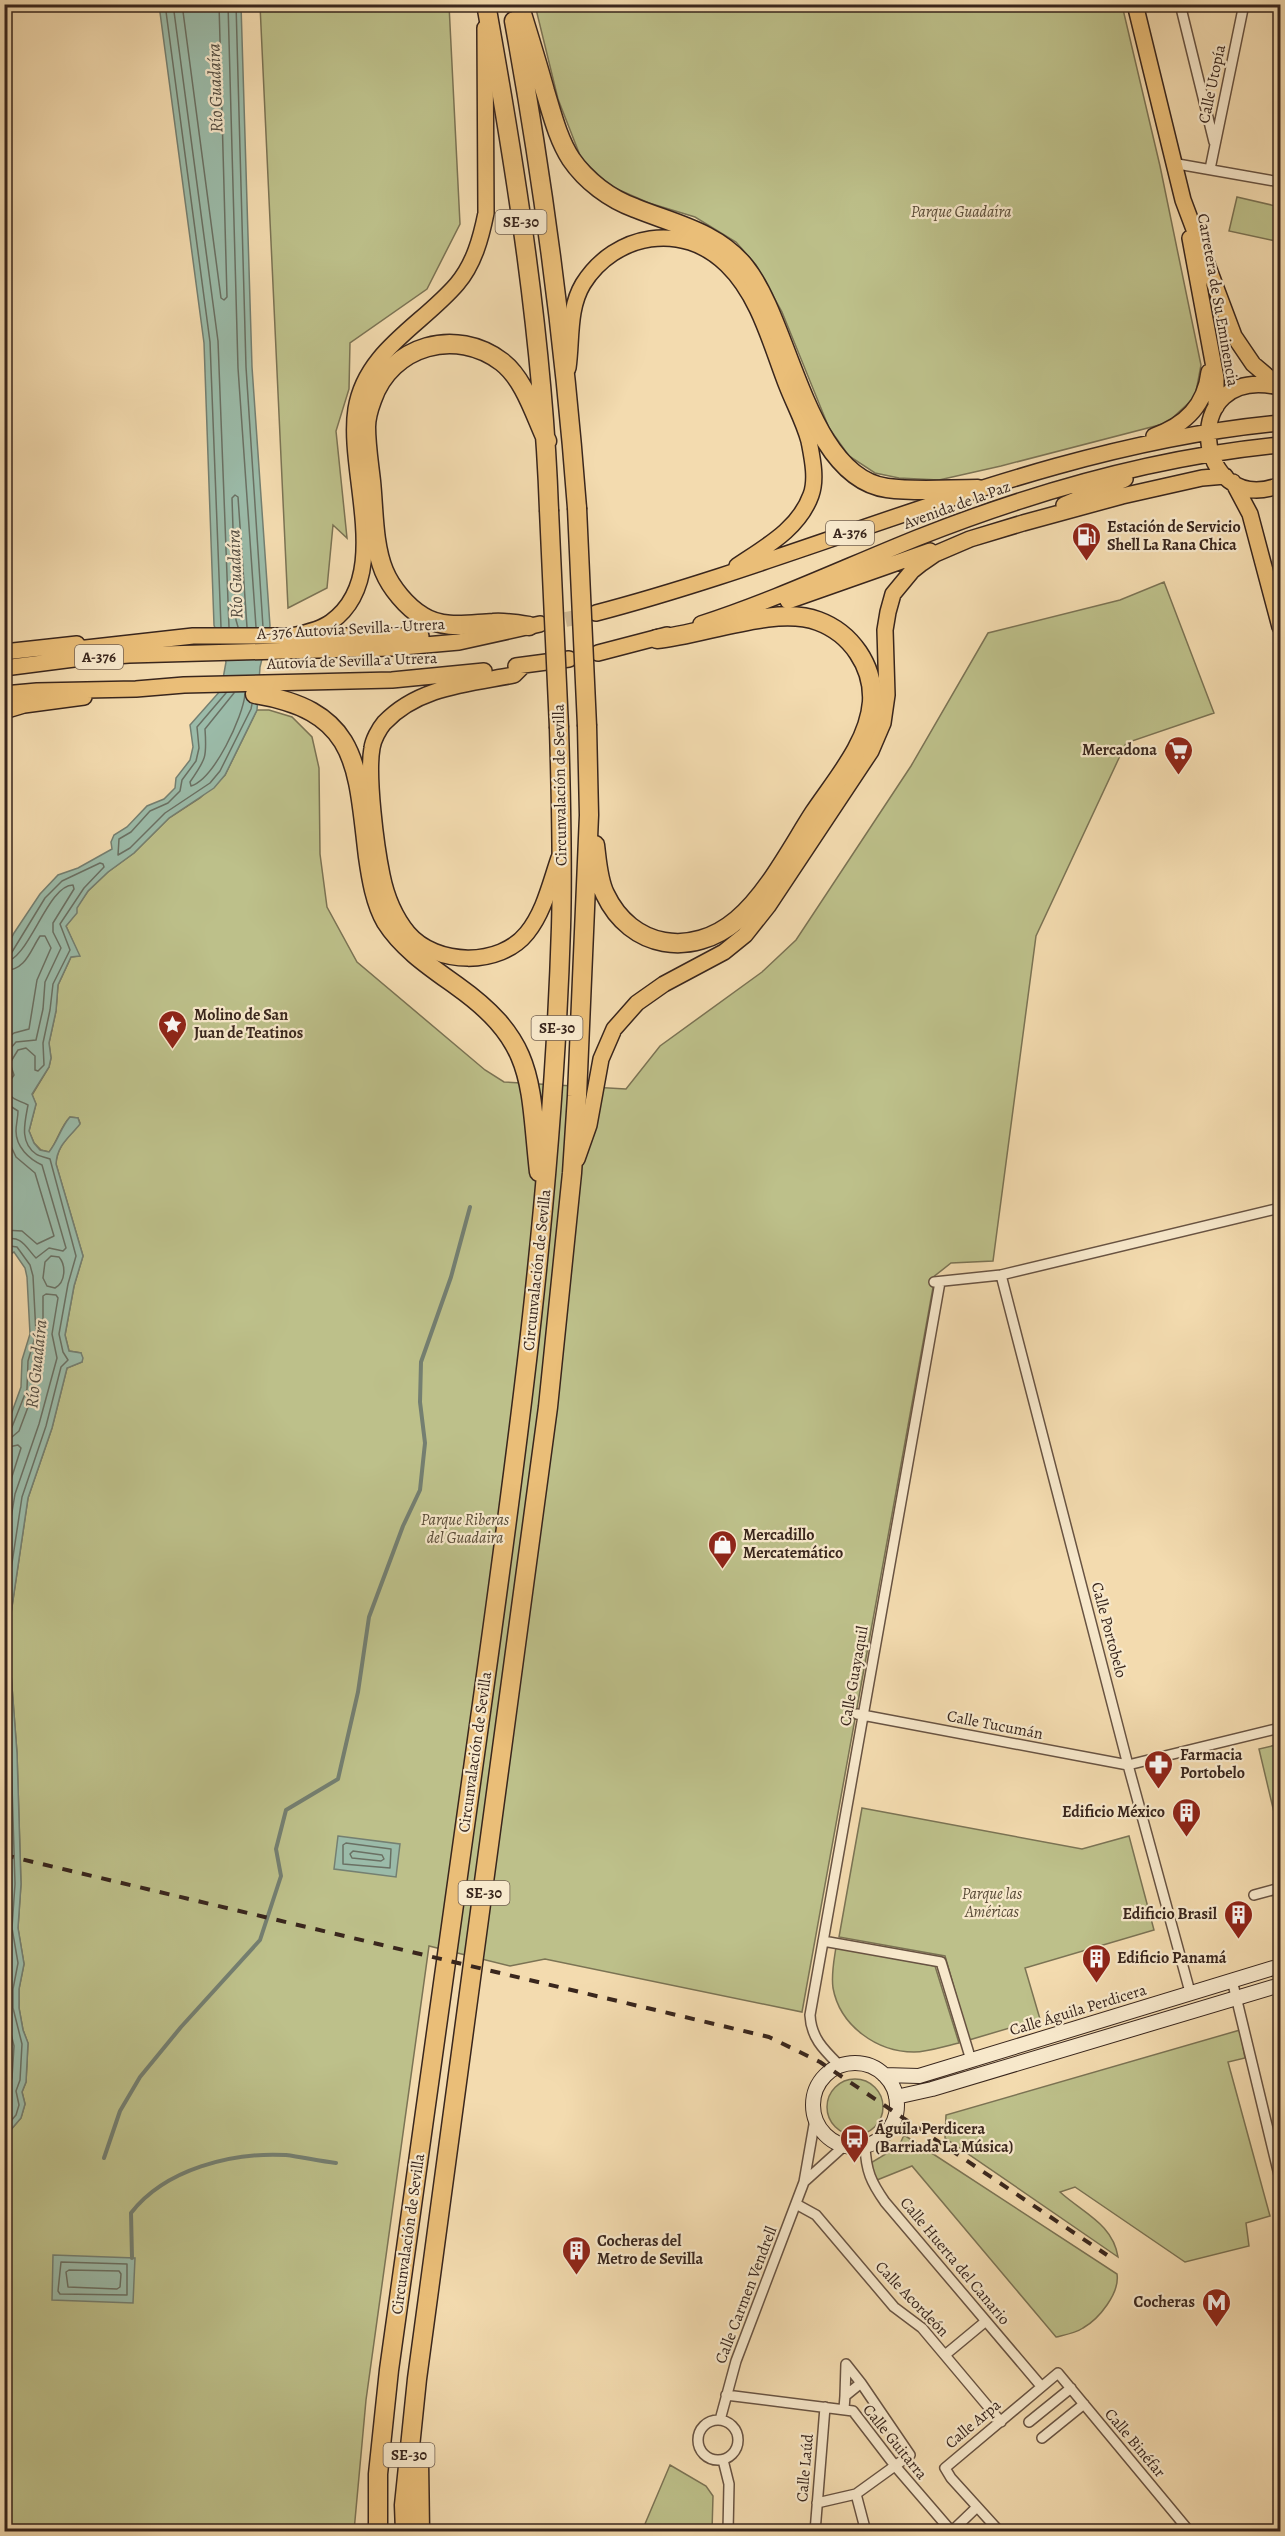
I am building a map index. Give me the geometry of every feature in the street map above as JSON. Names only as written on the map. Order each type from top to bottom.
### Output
[{"type":"highway","name":"Circunvalación de Sevilla","points":[[378,2532],[378,2474],[389,2370],[532,1329],[559,1001],[562,847],[547,441],[539,361],[511,148],[485,4]]},
{"type":"highway","name":"Circunvalación de Sevilla","points":[[405,2532],[404,2505],[417,2379],[545,1430],[572,1173],[589,816],[577,508],[536,151],[511,4]]},
{"type":"highway","points":[[519,4],[555,126],[570,158],[586,177],[607,194],[633,207],[710,237],[730,251],[746,268],[761,292],[816,424],[835,456],[856,476],[885,488],[978,489]]},
{"type":"highway","points":[[535,625],[492,622],[447,625],[420,616],[401,598],[384,572],[377,544],[366,425],[371,402],[380,381],[398,361],[420,348],[450,344],[479,349],[503,363],[519,382],[547,441]]},
{"type":"highway","points":[[589,816],[603,891],[611,907],[640,934],[658,941],[678,944],[700,941],[718,934],[739,919],[762,892],[857,749],[868,722],[872,702],[871,681],[864,663],[854,645],[838,632],[817,620],[795,616],[769,618],[657,639]]},
{"type":"highway","points":[[255,694],[279,690],[322,717],[338,732],[350,751],[358,783],[372,884],[386,922],[406,947],[469,994],[501,1024],[517,1046],[527,1069],[543,1210]]},
{"type":"highway","points":[[417,2379],[420,2532]]},
{"type":"main road","points":[[293,644],[331,622],[349,603],[360,580],[364,555],[355,444],[356,409],[366,378],[386,350],[458,284],[471,263],[481,237],[486,213],[485,4]]},
{"type":"main road","name":"Carretera de Su Eminencia","points":[[1135,4],[1172,163],[1183,200],[1234,336],[1253,364],[1281,387]]},
{"type":"main road","name":"Carretera de Su Eminencia","points":[[1183,200],[1216,378],[1216,407]]},
{"type":"main road","points":[[565,389],[571,345],[572,315],[583,285],[601,261],[623,245],[642,240],[666,238],[685,240],[707,249],[726,264],[742,282],[758,311],[808,439],[813,465],[812,494],[801,514],[783,535],[722,576]]},
{"type":"main road","points":[[1097,454],[1164,432],[1191,415],[1207,389],[1210,345]]},
{"type":"main road","points":[[1281,387],[1263,383],[1245,386],[1229,393],[1216,407],[1207,432],[1210,453],[1250,514],[1281,627]]},
{"type":"main road","name":"Avenida de la Paz","points":[[978,489],[1097,454],[1207,432],[1281,423]]},
{"type":"main road","name":"Avenida de la Paz","points":[[657,639],[706,623],[1001,507],[1079,482],[1210,453],[1281,445]]},
{"type":"main road","points":[[1044,518],[1081,496],[1160,463]]},
{"type":"main road","points":[[706,623],[748,614],[871,573],[944,545],[1122,496],[1202,478],[1229,479],[1260,490],[1281,485]]},
{"type":"main road","name":"A-376","points":[[596,613],[722,576],[978,489]]},
{"type":"main road","points":[[572,1173],[589,1125],[601,1059],[614,1029],[637,1003],[664,984],[731,947],[745,935],[768,906],[871,751],[883,723],[886,695],[885,630],[893,594],[912,571],[922,563],[970,539]]},
{"type":"main road","points":[[4,652],[84,643],[193,636],[293,644],[459,634],[484,638],[535,625]]},
{"type":"main road","points":[[598,653],[657,639]]},
{"type":"main road","points":[[4,659],[146,640]]},
{"type":"main road","name":"A-376 Autovía Sevilla - Utrera","points":[[4,668],[74,659],[194,653],[293,644]]},
{"type":"main road","name":"Autovía de Sevilla a Utrera","points":[[184,689],[279,690],[457,675],[569,659]]},
{"type":"main road","points":[[524,665],[514,675],[429,693],[404,704],[382,725],[372,746],[371,774],[382,876],[393,908],[410,934],[432,950],[454,958],[481,958],[508,948],[525,936],[538,917],[562,847]]},
{"type":"main road","points":[[184,689],[255,694]]},
{"type":"main road","name":"A-376","points":[[4,694],[37,691],[184,689]]},
{"type":"main road","points":[[4,711],[24,705],[71,700],[108,690]]},
{"type":"street","points":[[1180,4],[1215,144]]},
{"type":"street","name":"Calle Utopía","points":[[1210,169],[1244,4]]},
{"type":"street","points":[[1172,163],[1281,183]]},
{"type":"street","points":[[1001,1275],[1281,1208]]},
{"type":"street","name":"Calle Guayaquil","points":[[840,2066],[820,2046],[811,2028],[810,2015],[860,1715],[937,1282],[1001,1275]]},
{"type":"street","name":"Calle Portobelo","points":[[1001,1275],[1128,1765],[1190,1992]]},
{"type":"street","name":"Calle Tucumán","points":[[860,1715],[1128,1765]]},
{"type":"street","points":[[1128,1765],[1281,1728]]},
{"type":"street","points":[[1254,1895],[1281,1888]]},
{"type":"street","points":[[823,1941],[941,1962],[970,2060]]},
{"type":"street","name":"Calle Águila Perdicera","points":[[884,2075],[919,2076],[1281,1966]]},
{"type":"street","points":[[1232,1980],[1281,2179]]},
{"type":"street","name":"Calle Águila Perdicera","points":[[896,2097],[932,2089],[1281,1985]]},
{"type":"street","points":[[852,2063],[864,2064],[884,2075],[896,2097],[895,2116],[886,2133],[865,2146],[844,2146],[832,2140],[822,2131],[815,2120],[814,2094],[820,2082],[829,2073],[840,2066],[852,2063]]},
{"type":"street","name":"Calle Carmen Vendrell","points":[[720,2420],[736,2361],[804,2182],[815,2120]]},
{"type":"street","name":"Calle Carmen Vendrell","points":[[804,2182],[844,2146]]},
{"type":"street","name":"Calle Huerta del Canario","points":[[865,2146],[866,2168],[873,2185],[885,2202],[1041,2386]]},
{"type":"street","name":"Calle Acordeón","points":[[796,2204],[816,2215],[894,2307],[922,2328],[1001,2422]]},
{"type":"street","points":[[945,2355],[986,2321]]},
{"type":"street","points":[[817,2503],[856,2494],[910,2455],[846,2364],[844,2409]]},
{"type":"street","name":"Calle Arpa","points":[[1000,2532],[945,2468],[1058,2373]]},
{"type":"street","name":"Calle Binéfar","points":[[1058,2373],[1190,2532]]},
{"type":"street","points":[[846,2396],[861,2383]]},
{"type":"street","points":[[1029,2422],[1071,2388]]},
{"type":"street","name":"Calle Guitarra","points":[[726,2395],[854,2411],[896,2467],[951,2531]]},
{"type":"street","points":[[1042,2438],[1084,2404]]},
{"type":"street","name":"Calle Laúd","points":[[815,2532],[825,2407]]},
{"type":"street","points":[[713,2420],[720,2420],[732,2426],[738,2438],[736,2450],[723,2460],[713,2461],[698,2448],[697,2441],[701,2428],[713,2420]]},
{"type":"street","points":[[723,2460],[729,2484],[728,2532]]},
{"type":"street","points":[[856,2494],[866,2532]]},
{"type":"street","points":[[951,2531],[977,2507]]},
{"type":"green space","points":[[260,5],[449,5],[460,224],[427,289],[350,343],[349,389],[336,431],[347,538],[333,525],[327,588],[288,608]]},
{"type":"green space","name":"Parque Guadaíra","points":[[535,5],[1122,5],[1160,166],[1201,365],[1195,397],[1167,423],[1001,466],[939,480],[899,478],[875,473],[849,456],[829,428],[782,312],[756,265],[736,242],[695,217],[649,203],[610,186],[581,158],[558,99]]},
{"type":"green space","points":[[1237,197],[1280,207],[1280,242],[1229,231]]},
{"type":"green space","name":"Parque Riberas del Guadaira","points":[[1164,582],[1214,713],[1126,743],[1036,936],[993,1261],[951,1263],[932,1278],[934,1282],[802,2012],[545,1959],[510,1966],[429,1946],[366,2400],[354,2531],[5,2532],[5,2143],[9,2132],[21,2118],[25,2104],[22,2092],[26,2082],[28,2043],[19,2008],[19,1989],[24,1964],[18,1928],[21,1884],[17,1753],[8,1634],[28,1498],[52,1428],[67,1368],[82,1362],[81,1353],[69,1351],[65,1335],[74,1286],[83,1256],[56,1164],[61,1147],[80,1123],[78,1118],[70,1117],[49,1152],[41,1150],[34,1143],[29,1131],[36,1104],[32,1095],[49,1067],[51,1058],[49,1043],[56,1011],[58,985],[71,957],[79,956],[66,926],[76,913],[76,908],[88,891],[108,872],[134,853],[169,818],[200,798],[225,775],[257,710],[269,710],[292,717],[312,737],[319,768],[320,854],[327,907],[357,962],[485,1070],[504,1082],[626,1089],[660,1046],[762,972],[796,940],[911,766],[988,633],[1120,600]]},
{"type":"green space","points":[[1280,1744],[1280,1824],[1277,1825],[1259,1749]]},
{"type":"green space","name":"Parque las Américas","points":[[862,1808],[1082,1849],[1129,1836],[1154,1930],[1025,1968],[1040,2019],[969,2040],[945,1956],[839,1937]]},
{"type":"green space","points":[[836,1947],[935,1966],[959,2043],[925,2051],[900,2051],[874,2042],[862,2034],[843,2014],[837,2002],[832,1978]]},
{"type":"green space","points":[[1240,2030],[1245,2058],[1228,2062],[1270,2216],[1246,2223],[1249,2246],[1185,2262],[1075,2187],[1060,2192],[1104,2227],[1115,2246],[1118,2257],[945,2138],[946,2115]]},
{"type":"green space","points":[[855,2079],[866,2081],[875,2087],[881,2096],[883,2107],[881,2118],[875,2127],[866,2133],[855,2135],[844,2133],[835,2127],[829,2118],[827,2107],[829,2096],[835,2087],[844,2081]]},
{"type":"green space","points":[[904,2135],[1117,2274],[1112,2297],[1102,2312],[1080,2330],[1056,2337],[912,2166],[877,2180],[869,2164],[899,2146]]},
{"type":"green space","points":[[670,2465],[706,2486],[713,2496],[712,2531],[642,2531]]},
{"type":"water","name":"Río Guadaíra","points":[[159,5],[241,5],[252,367],[270,626],[260,667],[257,710],[225,775],[214,788],[169,818],[134,853],[108,872],[88,891],[77,908],[77,913],[66,926],[80,956],[71,957],[58,985],[56,1011],[49,1043],[51,1058],[49,1067],[32,1094],[36,1104],[29,1131],[40,1150],[49,1152],[70,1117],[78,1118],[80,1124],[61,1147],[56,1164],[83,1256],[74,1286],[65,1335],[69,1351],[81,1353],[83,1358],[82,1362],[67,1368],[52,1428],[28,1498],[8,1634],[17,1753],[21,1884],[18,1928],[24,1964],[19,1989],[19,2008],[28,2043],[26,2082],[22,2092],[25,2104],[21,2118],[9,2132],[5,2143],[4,1434],[21,1387],[22,1360],[30,1334],[25,1268],[14,1252],[5,1257],[4,953],[14,933],[40,894],[58,875],[78,868],[112,849],[111,842],[114,835],[127,827],[147,806],[164,799],[175,788],[176,778],[190,760],[193,747],[190,725],[221,690],[226,662],[214,625],[204,343]]},
{"type":"water","points":[[338,1836],[400,1844],[396,1877],[334,1869]]},
{"type":"water","points":[[53,2255],[135,2258],[133,2303],[52,2300]]},
{"type":"waterway","points":[[104,2158],[120,2111],[140,2077],[181,2027],[260,1940],[281,1876],[276,1849],[286,1810],[338,1779],[358,1692],[369,1617],[403,1526],[420,1490],[425,1443],[420,1402],[421,1362],[451,1277],[470,1207]]},
{"type":"waterway","points":[[132,2258],[131,2213],[162,2185],[181,2175],[222,2160],[265,2155],[286,2155],[336,2163]]},
{"type":"tunnel","points":[[543,624],[593,614]]},
{"type":"railway","points":[[4,1855],[769,2037],[820,2062],[1107,2255]]},
{"type":"place","name":"Estación de Servicio Shell La Rana Chica","points":[[1086,562]]},
{"type":"place","name":"Mercadona","points":[[1178,776]]},
{"type":"place","name":"Molino de San Juan de Teatinos","points":[[173,1050]]},
{"type":"place","name":"Mercadillo Mercatemático","points":[[722,1570]]},
{"type":"place","name":"Farmacia Portobelo","points":[[1159,1790]]},
{"type":"place","name":"Edificio México","points":[[1186,1838]]},
{"type":"place","name":"Edificio Brasil","points":[[1238,1940]]},
{"type":"place","name":"Edificio Panamá","points":[[1096,1984]]},
{"type":"place","name":"Águila Perdicera (Barriada La Música)","points":[[854,2164]]},
{"type":"place","name":"Cocheras del Metro de Sevilla","points":[[576,2276]]},
{"type":"place","name":"Cocheras","points":[[1216,2328]]}]
